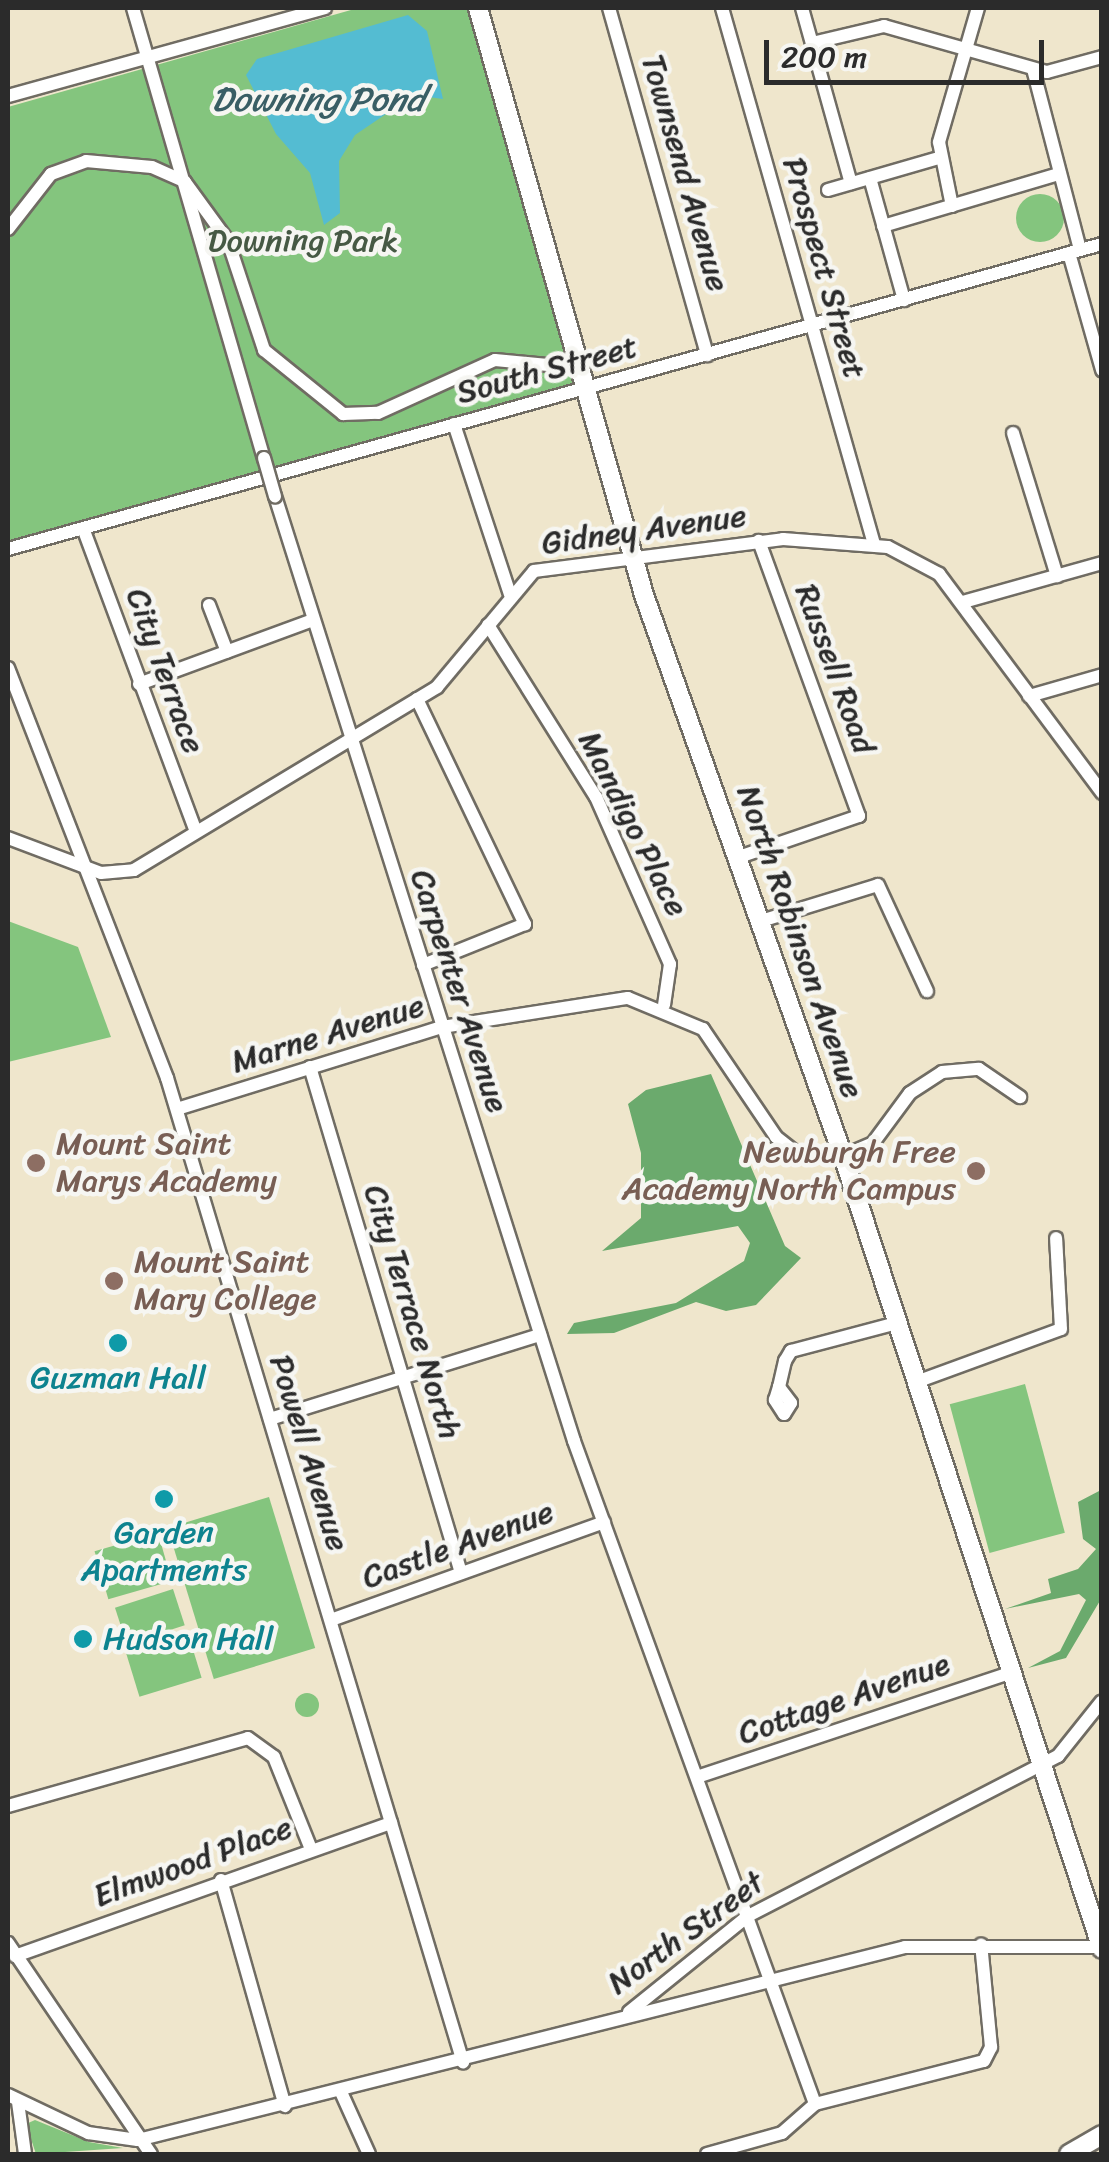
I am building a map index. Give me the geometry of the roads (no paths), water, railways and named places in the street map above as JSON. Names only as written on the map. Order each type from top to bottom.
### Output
[{"type":"highway","name":"North Robinson Avenue","points":[[478,8],[633,555],[843,1156],[1038,1767],[1100,1943]]},
{"type":"highway","points":[[1069,2154],[1102,2135]]},
{"type":"street","name":"Carpenter Avenue","points":[[133,8],[274,496],[540,1335],[696,1777],[775,1978],[816,2104]]},
{"type":"street","points":[[8,96],[325,8]]},
{"type":"street","name":"Townsend Avenue","points":[[609,8],[707,354]]},
{"type":"street","name":"Prospect Street","points":[[722,8],[874,544]]},
{"type":"street","points":[[802,8],[851,184]]},
{"type":"street","points":[[952,206],[939,158],[978,8]]},
{"type":"street","points":[[812,43],[875,26],[1033,69],[1102,57]]},
{"type":"street","points":[[1033,69],[1102,370]]},
{"type":"street","points":[[828,190],[939,158]]},
{"type":"street","points":[[8,229],[52,174],[86,161],[136,164],[185,182],[228,241],[264,350],[327,407],[378,413],[495,360],[580,368]]},
{"type":"street","points":[[883,226],[1059,174]]},
{"type":"street","points":[[870,178],[904,300]]},
{"type":"street","name":"South Street","points":[[8,549],[1102,244]]},
{"type":"street","points":[[454,424],[510,594]]},
{"type":"street","points":[[1013,433],[1057,576]]},
{"type":"street","name":"City Terrace","points":[[83,528],[196,832]]},
{"type":"street","name":"Gidney Avenue","points":[[8,838],[80,866],[134,870],[349,734],[417,699],[452,673],[510,594],[549,566],[759,542],[874,544],[925,563],[963,602],[1100,790]]},
{"type":"street","name":"Russell Road","points":[[739,857],[858,816],[759,542]]},
{"type":"street","points":[[963,602],[1102,563]]},
{"type":"street","points":[[209,604],[227,652]]},
{"type":"street","points":[[139,684],[313,620]]},
{"type":"street","name":"Mandigo Place","points":[[488,625],[604,815],[670,964],[664,1005]]},
{"type":"street","name":"Powell Avenue","points":[[8,668],[80,866],[177,1108],[463,2062]]},
{"type":"street","points":[[1028,696],[1102,674]]},
{"type":"street","points":[[417,699],[525,924],[423,964]]},
{"type":"street","points":[[761,921],[878,885],[927,991]]},
{"type":"street","name":"Marne Avenue","points":[[177,1108],[442,1027],[628,998],[664,1005]]},
{"type":"street","points":[[664,1005],[722,1047],[787,1148],[843,1156],[873,1143],[910,1093],[942,1072],[979,1069],[1020,1098]]},
{"type":"street","name":"City Terrace North","points":[[310,1068],[461,1573]]},
{"type":"street","points":[[916,1382],[1062,1329],[1056,1238]]},
{"type":"street","points":[[778,1387],[796,1348],[897,1323]]},
{"type":"street","points":[[270,1419],[540,1335]]},
{"type":"street","name":"Castle Avenue","points":[[330,1620],[604,1522]]},
{"type":"street","name":"Cottage Avenue","points":[[696,1777],[1009,1673]]},
{"type":"street","name":"North Street","points":[[138,2140],[463,2062],[628,2014],[748,1916],[902,1829],[1038,1767],[1074,1742],[1102,1701]]},
{"type":"street","points":[[8,1806],[248,1738],[274,1757],[311,1849]]},
{"type":"street","name":"Elmwood Place","points":[[15,1956],[391,1822]]},
{"type":"street","points":[[222,1880],[286,2106]]},
{"type":"street","points":[[8,1943],[151,2154]]},
{"type":"street","points":[[628,2014],[905,1948],[1100,1943]]},
{"type":"street","points":[[707,2154],[782,2133],[816,2104],[984,2061],[991,2048],[981,1944]]},
{"type":"street","points":[[664,1982],[666,2004]]},
{"type":"street","points":[[341,2092],[368,2154]]},
{"type":"street","points":[[13,2099],[88,2132],[138,2140]]},
{"type":"street","points":[[13,2099],[25,2154]]},
{"type":"water","name":"Downing Pond","points":[[408,15],[427,31],[443,99],[414,95],[355,135],[339,161],[340,213],[324,225],[310,173],[276,134],[246,75],[257,59]]},
{"type":"place","name":"Mount Saint Marys Academy","points":[[36,1163]]},
{"type":"place","name":"Newburgh Free Academy North Campus","points":[[976,1171]]},
{"type":"place","name":"Mount Saint Mary College","points":[[114,1281]]},
{"type":"place","name":"Guzman Hall","points":[[118,1343]]},
{"type":"place","name":"Garden Apartments","points":[[164,1499]]},
{"type":"place","name":"Hudson Hall","points":[[83,1639]]},
{"type":"park label","name":"Downing Park","points":[[303,241]]}]
